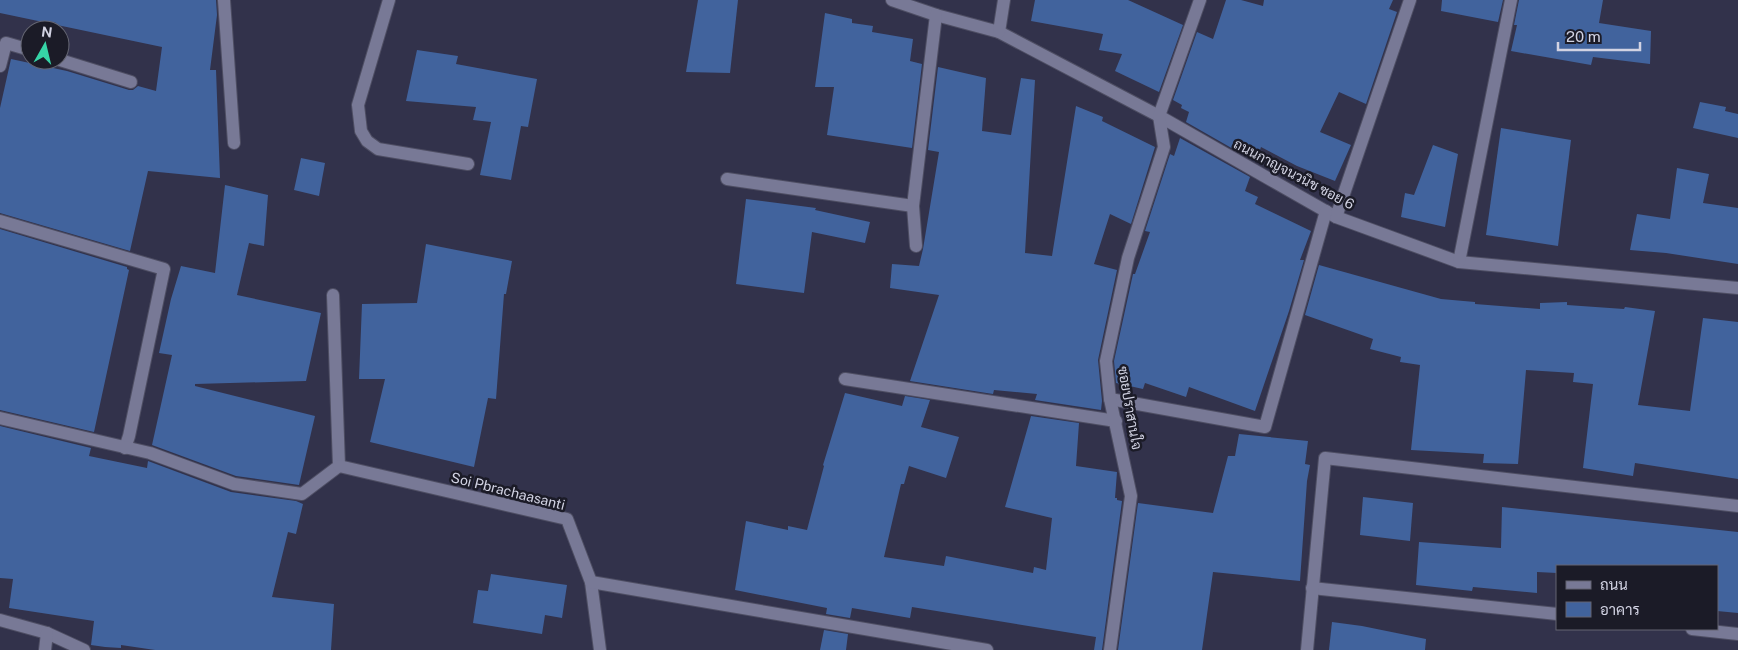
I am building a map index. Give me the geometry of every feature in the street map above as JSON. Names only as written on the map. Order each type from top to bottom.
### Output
[{"type":"street","points":[[224,0],[234,143]]},
{"type":"street","points":[[389,0],[358,105],[361,130],[367,141],[378,149],[468,164]]},
{"type":"street","name":"ถนนกาญจนวนิช ซอย 6","points":[[892,0],[936,15],[999,32],[1159,116],[1331,214],[1459,262],[1738,288]]},
{"type":"street","points":[[999,32],[1004,0]]},
{"type":"street","points":[[1159,116],[1200,0]]},
{"type":"street","points":[[1110,399],[1265,426],[1331,214],[1410,0]]},
{"type":"street","points":[[1459,262],[1512,0]]},
{"type":"street","points":[[916,246],[913,206],[936,15]]},
{"type":"street","points":[[0,66],[6,43],[20,47]]},
{"type":"street","points":[[70,63],[131,82]]},
{"type":"street","name":"ซอยปราสานใจ","points":[[1110,650],[1131,496],[1110,399],[1106,360],[1128,258],[1164,147],[1159,116]]},
{"type":"street","points":[[726,179],[913,206]]},
{"type":"street","points":[[0,221],[164,270],[125,448]]},
{"type":"street","points":[[0,418],[150,453],[234,484],[302,494],[339,466],[333,295]]},
{"type":"street","points":[[845,380],[1116,421]]},
{"type":"street","points":[[1306,650],[1325,458],[1738,506]]},
{"type":"street","name":"Soi Pbrachaasanti","points":[[339,466],[567,519],[592,582],[600,650]]},
{"type":"street","points":[[592,582],[987,650]]},
{"type":"street","points":[[1312,588],[1556,614]]},
{"type":"street","points":[[0,620],[47,633],[84,650]]},
{"type":"street","points":[[1701,630],[1738,634]]},
{"type":"street","points":[[44,650],[47,633]]},
{"type":"building","points":[[0,0],[216,0],[217,15],[210,70],[216,70],[220,178],[148,171],[130,251],[0,213],[0,108],[11,59],[20,61],[20,70],[62,70],[129,90],[133,90],[138,86],[156,91],[162,47],[70,28],[70,20],[33,20],[0,13]]},
{"type":"building","points":[[698,0],[738,0],[730,73],[686,72]]},
{"type":"building","points":[[1035,0],[1128,0],[1183,25],[1159,92],[1115,71],[1122,54],[1099,50],[1103,34],[1031,21]]},
{"type":"building","points":[[1226,0],[1241,0],[1263,6],[1264,0],[1393,0],[1389,9],[1397,12],[1366,104],[1339,92],[1320,132],[1351,145],[1335,181],[1297,166],[1261,147],[1256,162],[1186,122],[1189,112],[1181,108],[1182,105],[1173,100],[1197,32],[1213,39]]},
{"type":"building","points":[[1442,0],[1503,0],[1498,22],[1441,11]]},
{"type":"building","points":[[1519,0],[1603,0],[1599,23],[1651,31],[1650,64],[1593,57],[1591,65],[1511,51],[1517,25],[1514,25]]},
{"type":"building","points":[[825,13],[852,19],[852,23],[873,26],[872,32],[913,39],[910,61],[922,64],[912,148],[827,135],[834,87],[815,87]]},
{"type":"building","points":[[417,50],[458,56],[456,64],[537,79],[528,127],[521,126],[511,180],[480,175],[491,122],[473,120],[476,107],[406,101]]},
{"type":"building","points":[[938,67],[986,78],[982,131],[1011,135],[1021,78],[1035,80],[1025,253],[1052,256],[1076,106],[1103,117],[1102,121],[1155,147],[1131,224],[1110,214],[1094,264],[1117,270],[1098,360],[1102,401],[1101,410],[1035,400],[1037,394],[994,390],[993,394],[910,381],[939,295],[890,288],[892,264],[919,266],[923,249],[939,152],[928,150]]},
{"type":"building","points":[[1700,102],[1726,107],[1725,111],[1738,114],[1738,138],[1693,128]]},
{"type":"building","points":[[1501,128],[1571,140],[1558,246],[1486,235]]},
{"type":"building","points":[[1180,138],[1250,177],[1245,191],[1258,197],[1255,204],[1311,231],[1300,260],[1304,260],[1289,311],[1255,411],[1189,387],[1186,397],[1145,383],[1143,389],[1116,383],[1114,361],[1133,274],[1135,274],[1150,232],[1145,231],[1170,154],[1174,156]]},
{"type":"building","points":[[1433,145],[1458,154],[1445,227],[1401,217],[1405,193],[1414,195]]},
{"type":"building","points":[[301,158],[325,163],[319,196],[294,190]]},
{"type":"building","points":[[1677,168],[1709,174],[1703,203],[1738,208],[1738,264],[1666,253],[1630,250],[1637,214],[1670,219]]},
{"type":"building","points":[[225,185],[268,195],[264,246],[249,243],[237,295],[321,313],[306,381],[195,384],[195,386],[315,416],[299,485],[236,476],[152,445],[172,355],[159,353],[171,299],[181,266],[215,273]]},
{"type":"building","points":[[746,199],[816,208],[815,210],[870,222],[865,243],[812,232],[804,293],[736,284]]},
{"type":"building","points":[[0,229],[127,267],[129,270],[94,432],[0,410]]},
{"type":"building","points":[[426,244],[512,261],[506,294],[504,294],[496,399],[488,398],[474,467],[370,442],[385,379],[359,379],[362,304],[417,303]]},
{"type":"building","points":[[1319,265],[1441,299],[1475,302],[1475,304],[1540,309],[1540,303],[1567,302],[1567,305],[1624,309],[1625,307],[1655,311],[1638,405],[1690,411],[1703,318],[1738,322],[1738,479],[1635,463],[1633,476],[1583,468],[1593,384],[1573,382],[1574,373],[1526,370],[1518,464],[1483,463],[1484,454],[1411,450],[1420,365],[1400,362],[1401,357],[1370,349],[1373,339],[1305,315]]},
{"type":"building","points":[[845,393],[902,406],[905,396],[930,400],[921,427],[959,437],[946,478],[909,466],[904,484],[901,484],[884,557],[944,566],[946,556],[1033,573],[1034,567],[1046,570],[1052,518],[1005,507],[1031,416],[1079,423],[1076,466],[1117,472],[1115,498],[1122,501],[1102,650],[1094,650],[1096,637],[912,607],[910,618],[852,608],[850,618],[826,614],[827,608],[735,590],[746,521],[788,530],[788,526],[807,530],[823,465]]},
{"type":"building","points":[[0,426],[91,448],[89,456],[147,468],[148,461],[231,492],[296,501],[303,504],[296,534],[288,532],[272,597],[334,604],[331,650],[155,650],[121,645],[121,648],[105,647],[91,645],[94,621],[9,608],[13,579],[0,578]]},
{"type":"building","points":[[1239,434],[1308,441],[1305,464],[1310,465],[1307,481],[1300,581],[1213,572],[1202,650],[1118,650],[1138,503],[1213,513],[1228,456],[1235,456]]},
{"type":"building","points":[[1363,497],[1413,503],[1410,541],[1360,535]]},
{"type":"building","points":[[1502,507],[1738,532],[1738,613],[1718,611],[1718,565],[1556,565],[1556,573],[1537,572],[1537,593],[1473,587],[1472,591],[1416,585],[1419,542],[1501,548]]},
{"type":"building","points":[[491,574],[567,585],[562,618],[545,615],[542,634],[473,623],[478,590],[488,591]]},
{"type":"building","points":[[1332,622],[1426,639],[1425,650],[1329,650]]},
{"type":"building","points":[[824,630],[848,634],[846,650],[820,650]]}]
